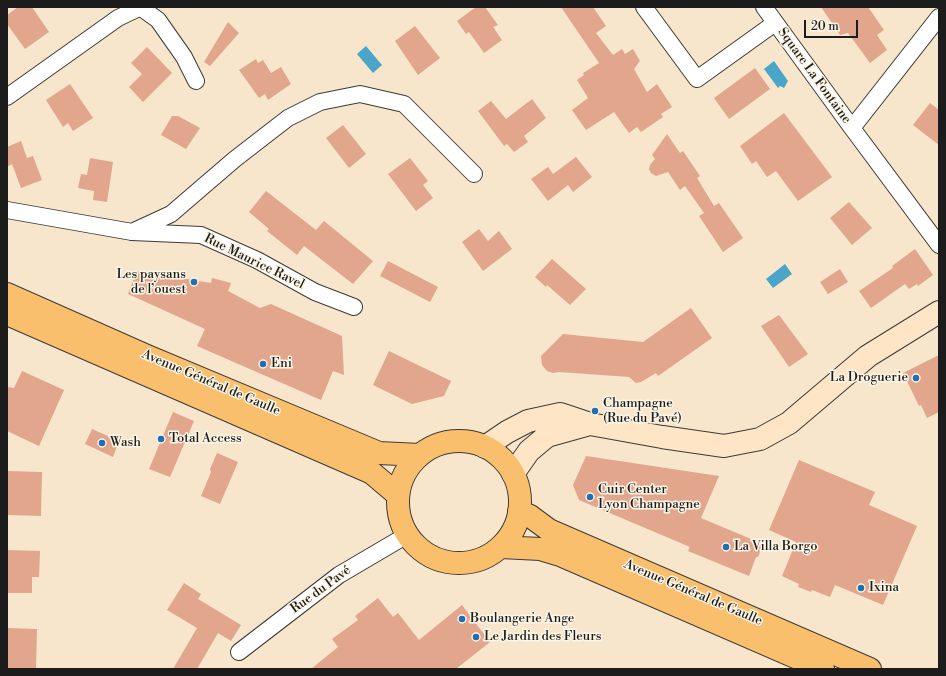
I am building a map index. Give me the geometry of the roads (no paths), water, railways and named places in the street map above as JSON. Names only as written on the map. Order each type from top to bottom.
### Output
[{"type":"main road","name":"Avenue Général de Gaulle","points":[[7,294],[147,356],[379,453],[420,455]]},
{"type":"main road","name":"Avenue Général de Gaulle","points":[[7,314],[372,473],[398,494]]},
{"type":"main road","points":[[451,442],[469,442],[485,447],[502,458],[513,474],[519,492],[519,511],[513,531],[501,547],[477,561],[463,563],[447,562],[431,557],[417,547],[407,535],[401,523],[398,509],[398,494],[402,480],[409,466],[420,455],[434,446],[451,442]]},
{"type":"main road","name":"Avenue Général de Gaulle","points":[[519,511],[530,516],[549,530],[870,669]]},
{"type":"main road","name":"Avenue Général de Gaulle","points":[[501,547],[540,549],[560,555],[823,669]]},
{"type":"street","points":[[7,97],[118,18],[140,7],[158,20],[184,57],[196,82]]},
{"type":"street","name":"Square La Fontaine","points":[[644,7],[697,79],[775,23]]},
{"type":"street","name":"Square La Fontaine","points":[[764,7],[939,245]]},
{"type":"street","points":[[852,128],[939,17]]},
{"type":"street","points":[[132,232],[171,214],[235,159],[288,118],[320,102],[360,94],[404,104],[474,174]]},
{"type":"street","name":"Rue Maurice Ravel","points":[[7,210],[132,232],[201,235],[257,260],[315,292],[354,307]]},
{"type":"street","points":[[485,447],[507,432],[528,421],[560,414],[590,424],[724,446],[760,439],[789,423],[868,356],[939,312]]},
{"type":"street","points":[[513,474],[529,451],[547,436],[590,424]]},
{"type":"street","name":"Rue du Pavé","points":[[239,652],[338,575],[407,535]]},
{"type":"water","points":[[366,46],[382,65],[373,73],[357,54]]},
{"type":"water","points":[[774,61],[788,81],[784,88],[780,86],[778,88],[764,69]]},
{"type":"water","points":[[785,264],[792,274],[773,288],[766,279]]},
{"type":"place","name":"Les paysans de l’ouest","points":[[194,282]]},
{"type":"place","name":"Eni","points":[[263,364]]},
{"type":"place","name":"La Droguerie","points":[[916,378]]},
{"type":"place","name":"Champagne (Rue du Pavé)","points":[[595,411]]},
{"type":"place","name":"Total Access","points":[[161,439]]},
{"type":"place","name":"Wash","points":[[102,443]]},
{"type":"place","name":"Cuir Center Lyon Champagne","points":[[590,497]]},
{"type":"place","name":"La Villa Borgo","points":[[726,547]]},
{"type":"place","name":"Ixina","points":[[861,588]]},
{"type":"place","name":"Boulangerie Ange","points":[[462,619]]},
{"type":"place","name":"Le Jardin des Fleurs","points":[[476,637]]}]
